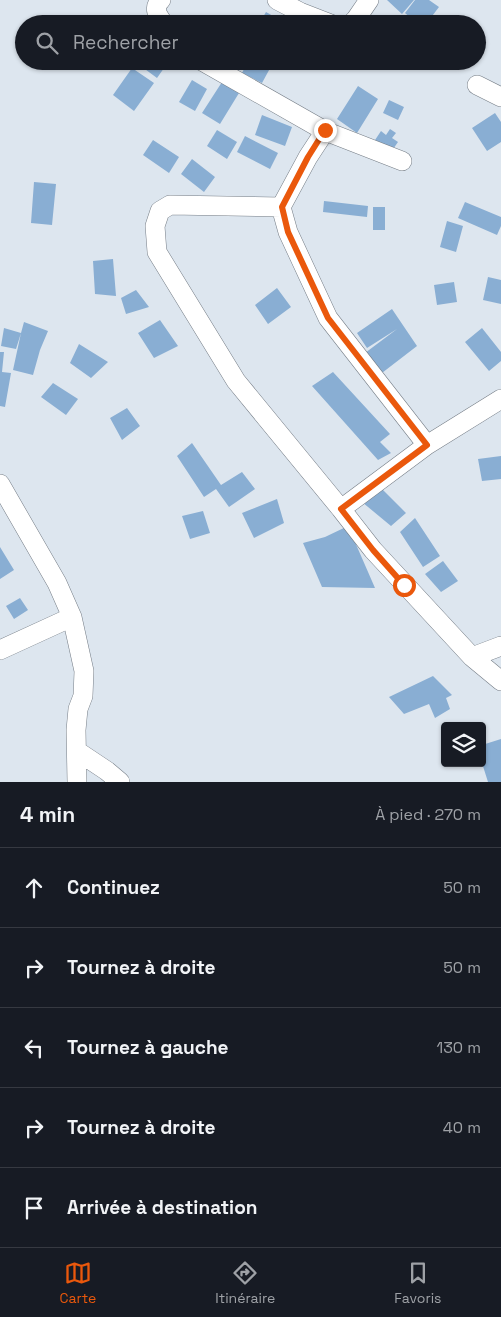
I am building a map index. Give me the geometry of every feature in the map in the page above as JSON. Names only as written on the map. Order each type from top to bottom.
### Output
[{"type":"street","points":[[158,15],[156,9],[158,2],[161,0]]},
{"type":"street","points":[[277,0],[308,15]]},
{"type":"street","points":[[358,15],[369,0]]},
{"type":"street","points":[[218,70],[325,130],[402,161]]},
{"type":"street","points":[[477,85],[501,97]]},
{"type":"street","points":[[325,130],[308,157],[282,207],[288,232],[328,318],[427,445]]},
{"type":"street","points":[[282,207],[170,205],[160,212],[155,226],[157,252],[236,382],[379,557],[472,657],[501,681]]},
{"type":"street","points":[[341,509],[427,445],[501,399]]},
{"type":"street","points":[[0,484],[57,583],[72,617],[84,671],[83,696],[78,709],[76,730],[76,782]]},
{"type":"street","points":[[0,650],[72,617]]},
{"type":"street","points":[[472,657],[501,646]]},
{"type":"street","points":[[77,752],[107,771],[120,782]]},
{"type":"building","points":[[387,0],[414,0],[402,14]]},
{"type":"building","points":[[415,0],[429,0],[439,7],[433,15],[407,15],[405,13]]},
{"type":"building","points":[[131,70],[135,70],[154,83],[134,111],[113,95]]},
{"type":"building","points":[[146,70],[163,70],[157,78]]},
{"type":"building","points":[[244,70],[269,70],[262,83],[242,73]]},
{"type":"building","points":[[192,80],[207,89],[195,111],[179,102]]},
{"type":"building","points":[[222,82],[239,93],[220,124],[202,113]]},
{"type":"building","points":[[358,86],[378,99],[357,133],[337,119]]},
{"type":"building","points":[[389,100],[404,107],[398,120],[383,113]]},
{"type":"building","points":[[495,113],[501,122],[501,142],[487,151],[472,128]]},
{"type":"building","points":[[262,115],[292,127],[285,146],[255,135]]},
{"type":"building","points":[[390,129],[396,133],[392,138],[398,142],[391,152],[375,140],[381,131],[386,135]]},
{"type":"building","points":[[217,130],[237,142],[227,159],[207,146]]},
{"type":"building","points":[[245,136],[278,153],[270,169],[237,152]]},
{"type":"building","points":[[153,140],[179,157],[169,173],[143,155]]},
{"type":"building","points":[[192,159],[215,177],[204,192],[181,174]]},
{"type":"building","points":[[34,182],[56,184],[52,225],[31,223]]},
{"type":"building","points":[[324,201],[368,206],[367,217],[323,212]]},
{"type":"building","points":[[465,202],[501,217],[501,226],[497,235],[458,218]]},
{"type":"building","points":[[373,207],[385,207],[385,230],[373,230]]},
{"type":"building","points":[[447,221],[463,226],[456,252],[440,247]]},
{"type":"building","points":[[113,259],[116,296],[95,294],[93,261]]},
{"type":"building","points":[[488,277],[501,280],[501,304],[483,300]]},
{"type":"building","points":[[454,282],[457,302],[437,305],[434,285]]},
{"type":"building","points":[[277,288],[291,307],[268,324],[255,305]]},
{"type":"building","points":[[136,290],[149,307],[126,314],[121,298]]},
{"type":"building","points":[[392,309],[417,346],[378,376],[361,356],[397,329],[367,348],[357,333]]},
{"type":"building","points":[[160,320],[178,346],[154,358],[138,333]]},
{"type":"building","points":[[24,322],[48,331],[33,375],[13,370]]},
{"type":"building","points":[[4,328],[21,333],[16,349],[1,346]]},
{"type":"building","points":[[482,328],[501,352],[501,361],[489,371],[465,342]]},
{"type":"building","points":[[79,344],[108,362],[91,378],[70,363]]},
{"type":"building","points":[[0,352],[4,352],[2,372],[11,373],[5,407],[0,406]]},
{"type":"building","points":[[333,372],[390,434],[380,442],[391,453],[378,460],[312,386]]},
{"type":"building","points":[[53,383],[78,399],[66,415],[41,397]]},
{"type":"building","points":[[127,408],[140,426],[122,440],[110,418]]},
{"type":"building","points":[[192,443],[221,485],[242,472],[255,489],[229,507],[216,489],[204,497],[177,456]]},
{"type":"building","points":[[501,456],[501,479],[482,481],[478,459]]},
{"type":"building","points":[[378,485],[406,513],[391,526],[362,502]]},
{"type":"building","points":[[277,499],[284,523],[254,538],[242,513]]},
{"type":"building","points":[[203,511],[210,533],[190,539],[182,516]]},
{"type":"building","points":[[415,518],[440,556],[423,567],[400,532]]},
{"type":"building","points":[[348,526],[375,588],[322,587],[303,543],[325,537]]},
{"type":"building","points":[[0,547],[14,570],[0,579]]},
{"type":"building","points":[[443,561],[458,581],[441,592],[425,574]]},
{"type":"building","points":[[20,598],[28,610],[14,619],[6,606]]},
{"type":"building","points":[[433,676],[452,695],[446,698],[450,709],[435,718],[429,704],[404,714],[389,697]]},
{"type":"building","points":[[501,739],[501,782],[488,782],[483,767],[486,767],[486,744]]},
{"type":"route","points":[[325,130],[308,157],[282,207],[288,232],[328,318],[427,445],[341,509],[373,550],[404,585]]}]
